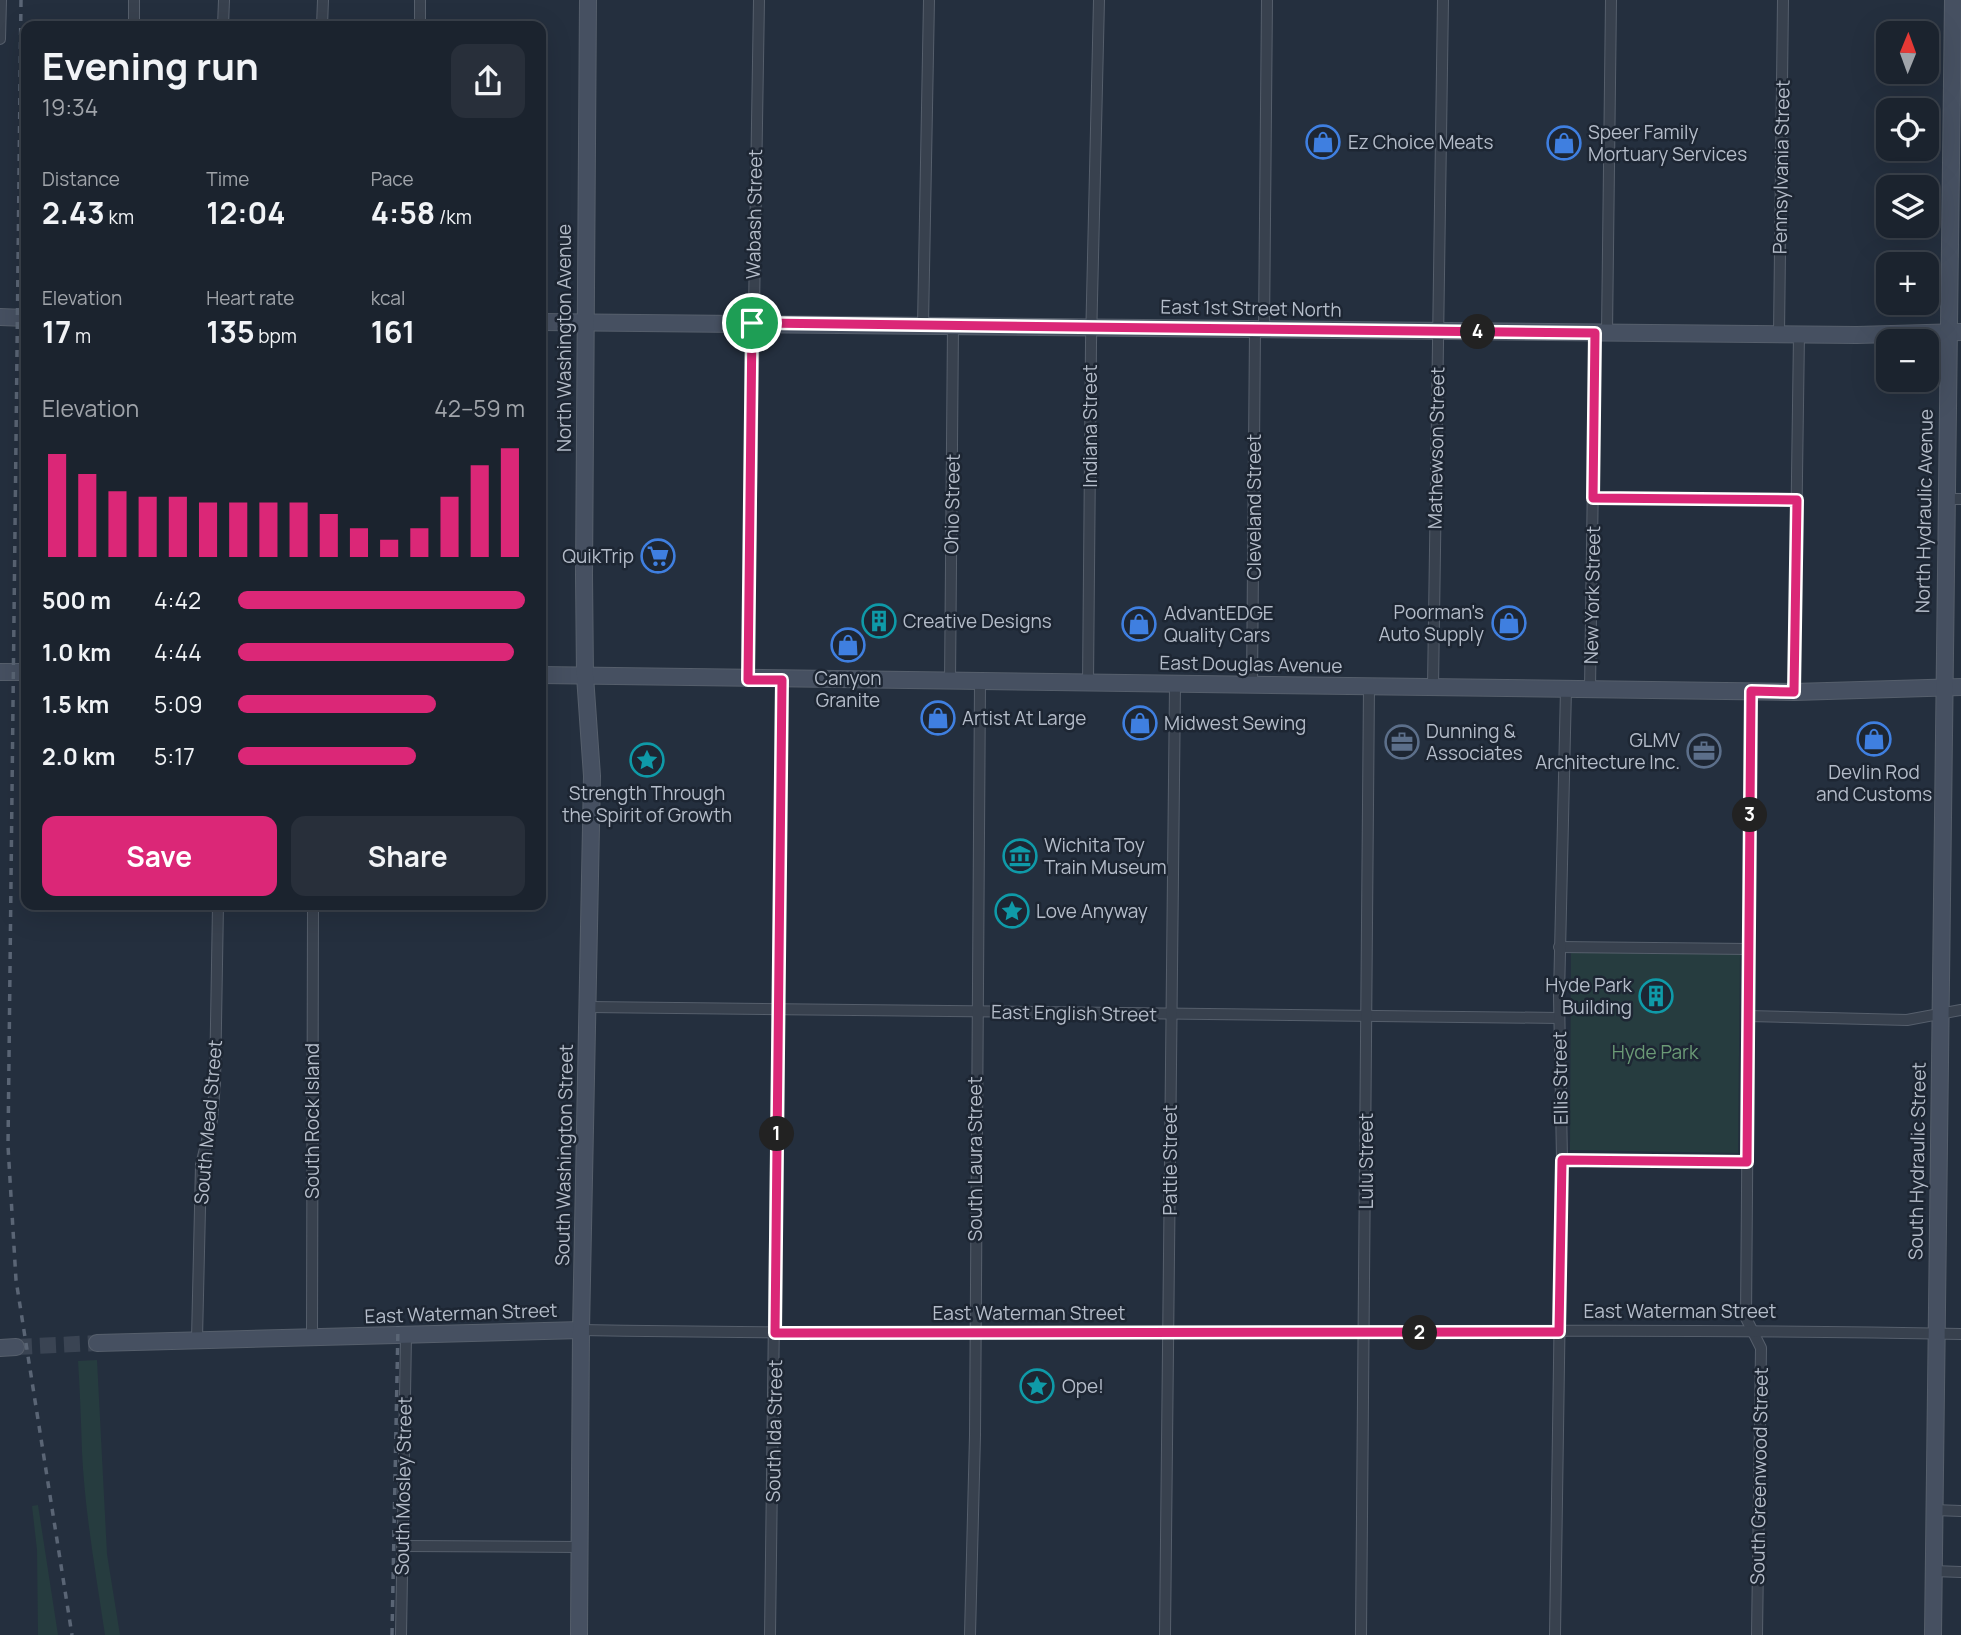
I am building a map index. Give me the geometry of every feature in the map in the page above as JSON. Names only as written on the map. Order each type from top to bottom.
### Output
[{"type":"street","points":[[0,39],[1,0]]},
{"type":"street","points":[[134,0],[134,21]]},
{"type":"street","points":[[223,21],[224,0]]},
{"type":"street","points":[[322,21],[323,0]]},
{"type":"street","points":[[420,21],[421,0]]},
{"type":"street","name":"North Washington Avenue","points":[[585,676],[589,0]]},
{"type":"street","name":"Wabash Street","points":[[748,680],[758,0]]},
{"type":"street","points":[[923,325],[929,0]]},
{"type":"street","name":"Indiana Street","points":[[1088,684],[1091,327],[1099,0]]},
{"type":"street","name":"Cleveland Street","points":[[1252,685],[1267,0]]},
{"type":"street","name":"Mathewson Street","points":[[1433,687],[1443,0]]},
{"type":"street","name":"New York Street","points":[[1590,689],[1593,498],[1611,0]]},
{"type":"street","name":"Pennsylvania Street","points":[[1779,334],[1783,0]]},
{"type":"street","name":"North Hydraulic Avenue","points":[[1943,687],[1953,499],[1956,170],[1953,0]]},
{"type":"street","points":[[0,317],[21,318]]},
{"type":"street","name":"East 1st Street North","points":[[546,322],[1601,333],[1955,332]]},
{"type":"street","name":"Ohio Street","points":[[950,683],[953,326]]},
{"type":"street","points":[[1794,692],[1799,334]]},
{"type":"street","points":[[1593,498],[1797,500]]},
{"type":"street","points":[[0,672],[21,673]]},
{"type":"street","name":"East Douglas Avenue","points":[[546,676],[1794,692],[1961,687]]},
{"type":"street","name":"South Washington Street","points":[[579,1635],[581,1330],[592,776],[585,676]]},
{"type":"street","name":"South Ida Street","points":[[771,1635],[782,680]]},
{"type":"street","name":"South Laura Street","points":[[970,1635],[980,683]]},
{"type":"street","name":"Pattie Street","points":[[1165,1635],[1175,685]]},
{"type":"street","name":"Lulu Street","points":[[1361,1635],[1368,686]]},
{"type":"street","name":"South Hydraulic Street","points":[[1933,1635],[1943,687]]},
{"type":"street","name":"Ellis Street","points":[[1555,1635],[1562,1160],[1559,947],[1566,689]]},
{"type":"street","name":"South Greenwood Street","points":[[1751,691],[1746,1318],[1761,1348],[1757,1635]]},
{"type":"street","name":"South Mead Street","points":[[197,1339],[201,1165],[212,1120],[215,1083],[218,910]]},
{"type":"street","name":"South Rock Island","points":[[312,1337],[313,910]]},
{"type":"street","points":[[1559,947],[1749,949]]},
{"type":"street","name":"East English Street","points":[[589,1007],[1559,1017]]},
{"type":"street","points":[[1748,1016],[1907,1020],[1961,1010]]},
{"type":"street","points":[[1562,1160],[1747,1162]]},
{"type":"street","name":"East Waterman Street","points":[[97,1343],[581,1330],[975,1334],[1753,1331],[1961,1334]]},
{"type":"street","name":"South Mosley Street","points":[[401,1635],[406,1336]]},
{"type":"street","points":[[1934,1510],[1961,1511]]},
{"type":"street","points":[[402,1546],[578,1547]]},
{"type":"street","points":[[1933,1571],[1961,1572]]},
{"type":"green space","name":"Hyde Park","points":[[1571,952],[1740,954],[1738,1153],[1570,1150]]},
{"type":"green space","points":[[97,1360],[107,1554],[120,1635],[105,1635],[83,1475],[78,1361]]},
{"type":"green space","points":[[38,1505],[58,1635],[38,1635],[37,1550],[32,1506]]},
{"type":"tunnel","points":[[16,1347],[97,1343]]},
{"type":"railway","points":[[21,0],[8,1146],[16,1280],[72,1635]]},
{"type":"railway","points":[[392,1635],[398,1326]]},
{"type":"place","name":"Ez Choice Meats","points":[[1323,142]]},
{"type":"place","name":"Speer Family Mortuary Services","points":[[1564,143]]},
{"type":"place","name":"QuikTrip","points":[[658,556]]},
{"type":"place","name":"Creative Designs","points":[[879,621]]},
{"type":"place","name":"Poorman's Auto Supply","points":[[1509,623]]},
{"type":"place","name":"AdvantEDGE Quality Cars","points":[[1139,624]]},
{"type":"place","name":"Canyon Granite","points":[[848,645]]},
{"type":"place","name":"Artist At Large","points":[[938,718]]},
{"type":"place","name":"Midwest Sewing","points":[[1140,723]]},
{"type":"place","name":"Devlin Rod and Customs","points":[[1874,739]]},
{"type":"place","name":"Dunning & Associates","points":[[1402,742]]},
{"type":"place","name":"GLMV Architecture Inc.","points":[[1704,751]]},
{"type":"place","name":"Strength Through the Spirit of Growth","points":[[647,760]]},
{"type":"place","name":"Wichita Toy Train Museum","points":[[1020,856]]},
{"type":"place","name":"Love Anyway","points":[[1012,911]]},
{"type":"place","name":"Hyde Park Building","points":[[1656,996]]},
{"type":"place","name":"Ope!","points":[[1037,1386]]},
{"type":"route","points":[[752,323],[1595,333],[1593,498],[1797,500],[1794,692],[1751,691],[1747,1162],[1562,1160],[1559,1332],[775,1333],[782,680],[748,680],[752,323]]}]
